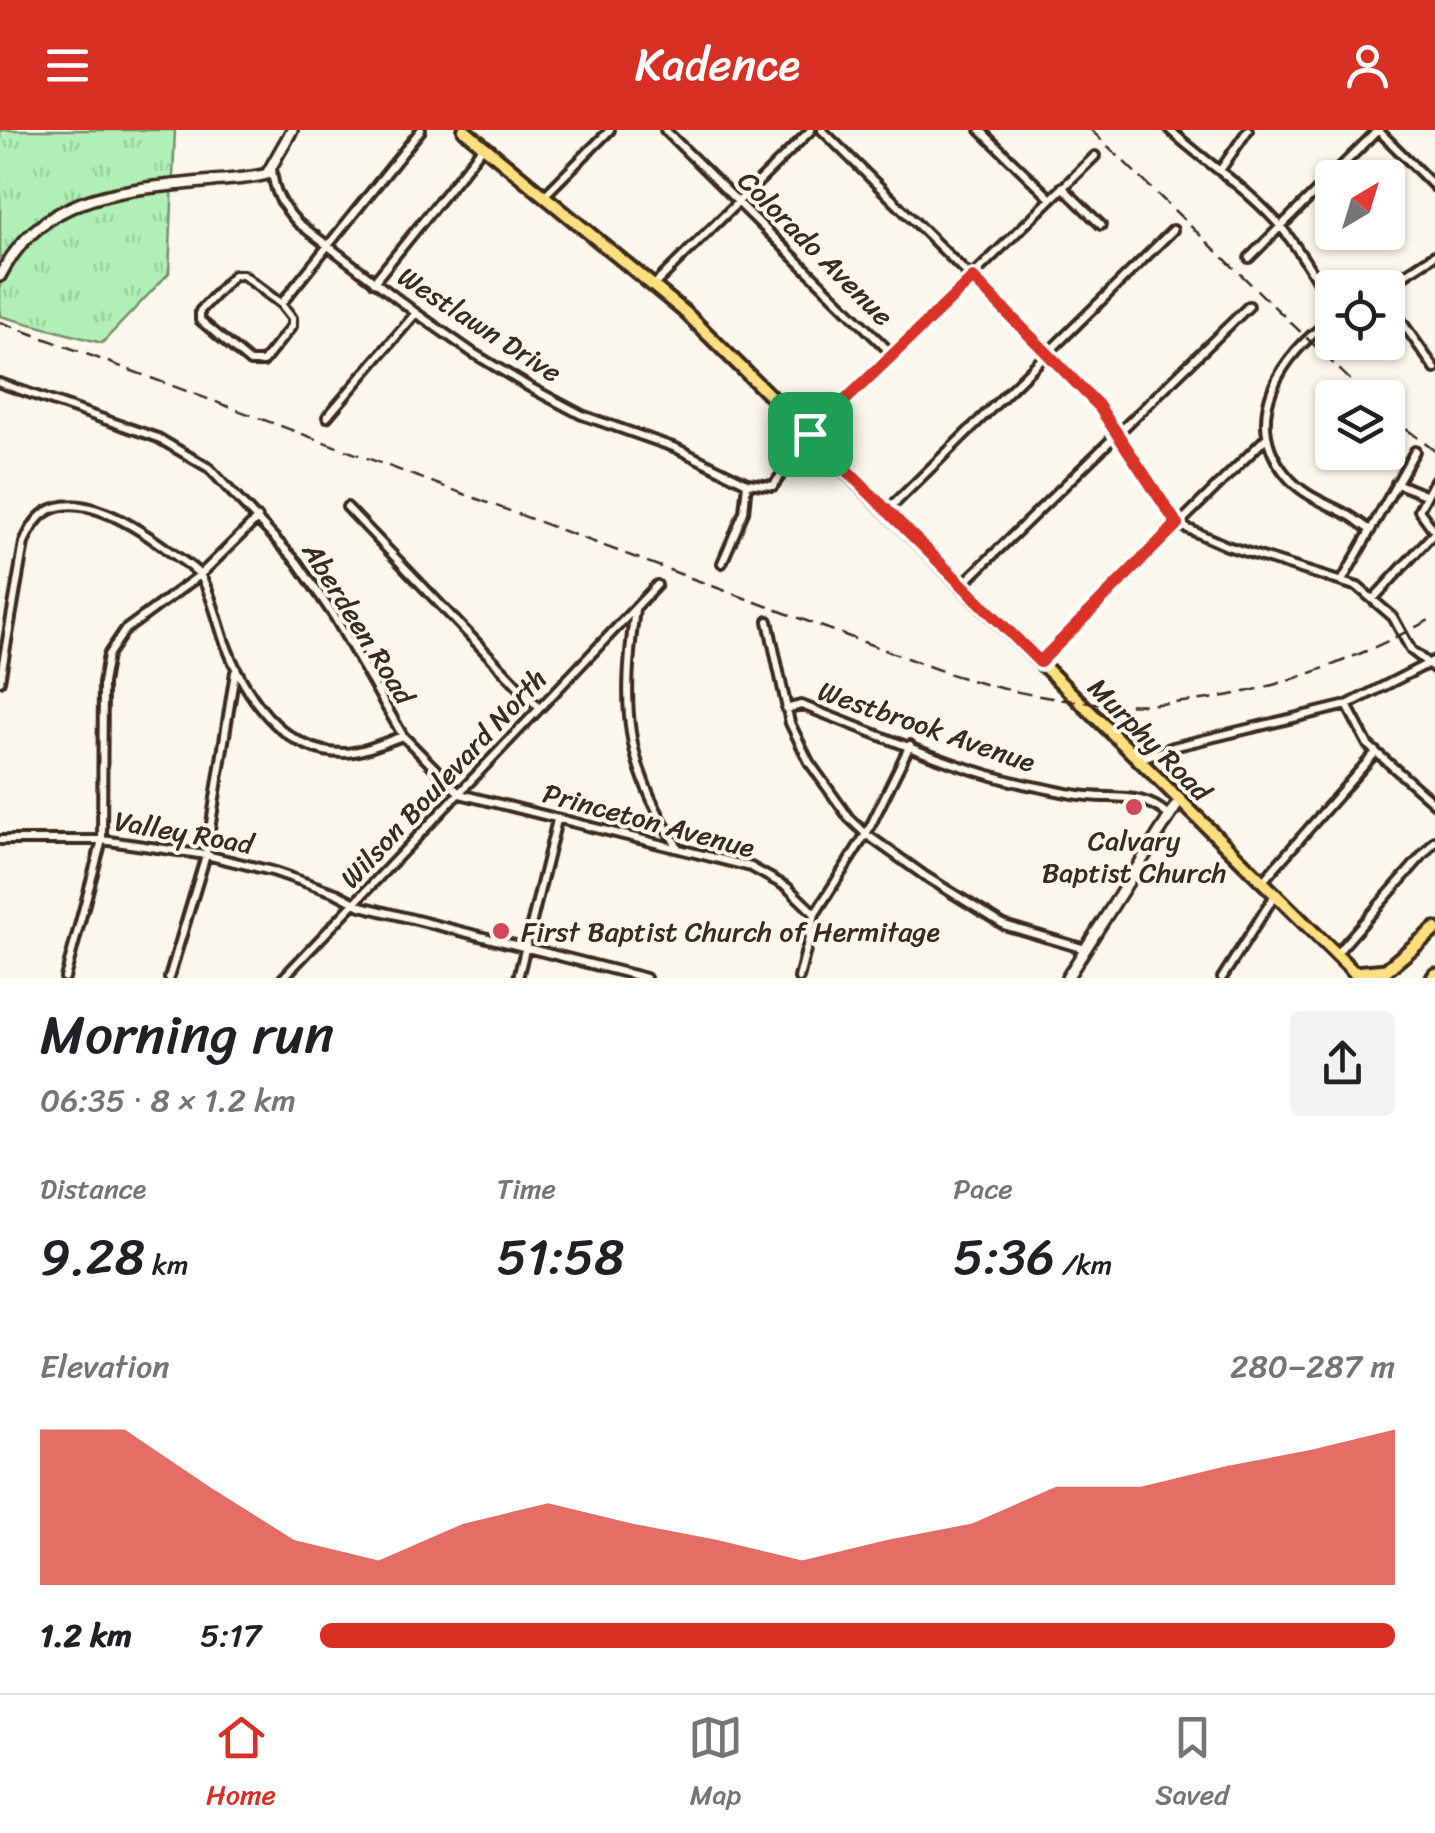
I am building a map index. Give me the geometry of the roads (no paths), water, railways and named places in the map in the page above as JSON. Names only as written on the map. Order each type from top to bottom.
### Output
[{"type":"highway","points":[[1385,978],[1435,928]]},
{"type":"highway","points":[[1357,976],[1380,972],[1400,960]]},
{"type":"main road","name":"Murphy Road","points":[[464,130],[685,312],[1357,976]]},
{"type":"street","points":[[0,276],[31,232],[72,205],[132,190],[267,174],[292,130]]},
{"type":"street","points":[[281,304],[421,130]]},
{"type":"street","points":[[544,196],[610,130]]},
{"type":"street","name":"Colorado Avenue","points":[[665,130],[892,355]]},
{"type":"street","points":[[654,285],[811,130]]},
{"type":"street","points":[[822,130],[1085,390],[1119,433],[1177,524],[1227,546],[1342,581],[1374,598],[1393,617],[1411,650],[1412,671]]},
{"type":"street","points":[[980,130],[1050,198]]},
{"type":"street","points":[[1170,130],[1201,159],[1221,169],[1280,227],[1315,280]]},
{"type":"street","points":[[1221,169],[1248,130]]},
{"type":"street","points":[[1249,258],[1378,130],[1435,188]]},
{"type":"street","points":[[374,282],[483,146]]},
{"type":"street","points":[[722,563],[744,512],[747,483],[773,486],[810,434],[1095,156]]},
{"type":"street","name":"Westlawn Drive","points":[[272,166],[273,184],[285,209],[328,247],[473,354],[582,415],[676,448],[747,483]]},
{"type":"street","points":[[1062,187],[1100,224]]},
{"type":"street","points":[[887,511],[1173,230]]},
{"type":"street","points":[[1405,274],[1435,255]]},
{"type":"street","points":[[234,275],[243,275],[281,304],[292,318],[292,326],[263,362],[257,364],[200,320],[200,312],[234,275]]},
{"type":"street","points":[[962,585],[1250,306]]},
{"type":"street","points":[[327,417],[416,313]]},
{"type":"street","points":[[1405,326],[1435,369]]},
{"type":"street","points":[[1315,332],[1285,362],[1270,396],[1267,437],[1282,469],[1302,491],[1369,529]]},
{"type":"street","name":"Aberdeen Road","points":[[0,384],[158,438],[209,468],[296,562],[334,616],[403,736],[460,794]]},
{"type":"street","points":[[1040,662],[1267,437]]},
{"type":"street","points":[[1342,581],[1415,450]]},
{"type":"street","points":[[1374,598],[1435,532],[1419,510],[1435,480]]},
{"type":"street","points":[[1396,482],[1425,495]]},
{"type":"street","points":[[0,681],[24,542],[33,524],[46,511],[64,506],[96,508],[137,527],[200,575],[236,670],[264,715],[288,733],[319,749],[346,753],[403,736]]},
{"type":"street","points":[[347,506],[539,708]]},
{"type":"street","points":[[65,978],[102,840],[103,683],[108,655],[125,630],[200,575],[258,518]]},
{"type":"street","name":"Wilson Boulevard North","points":[[283,978],[657,585]]},
{"type":"street","points":[[635,608],[627,668],[630,738],[645,788],[678,848]]},
{"type":"street","points":[[768,621],[786,709],[809,762],[826,791],[866,834],[1004,925],[1085,949]]},
{"type":"street","points":[[1411,650],[1433,664]]},
{"type":"street","points":[[1138,759],[1347,705],[1433,664]]},
{"type":"street","points":[[169,978],[206,855],[236,670]]},
{"type":"street","points":[[1347,705],[1363,738],[1435,804]]},
{"type":"street","name":"Westbrook Avenue","points":[[786,709],[801,706],[967,767],[1032,786],[1086,796],[1150,801],[1168,815]]},
{"type":"street","points":[[799,978],[815,914],[866,834],[910,745]]},
{"type":"street","points":[[1262,882],[1376,752]]},
{"type":"street","name":"Princeton Avenue","points":[[460,794],[751,867],[787,887],[815,914]]},
{"type":"street","points":[[1067,978],[1180,800]]},
{"type":"street","points":[[518,978],[557,820]]},
{"type":"street","name":"Valley Road","points":[[0,840],[102,840],[206,855],[304,882],[354,904],[646,978]]},
{"type":"street","points":[[1336,954],[1435,841]]},
{"type":"street","points":[[1222,978],[1276,895]]},
{"type":"railway","points":[[1091,130],[1350,380]]},
{"type":"railway","points":[[0,322],[947,673],[1014,691],[1077,701],[1138,704],[1197,700],[1255,690],[1374,648],[1435,617]]},
{"type":"railway","points":[[1405,428],[1435,451]]},
{"type":"place","name":"Calvary Baptist Church","points":[[1134,807]]},
{"type":"place","name":"First Baptist Church of Hermitage","points":[[501,931]]}]
